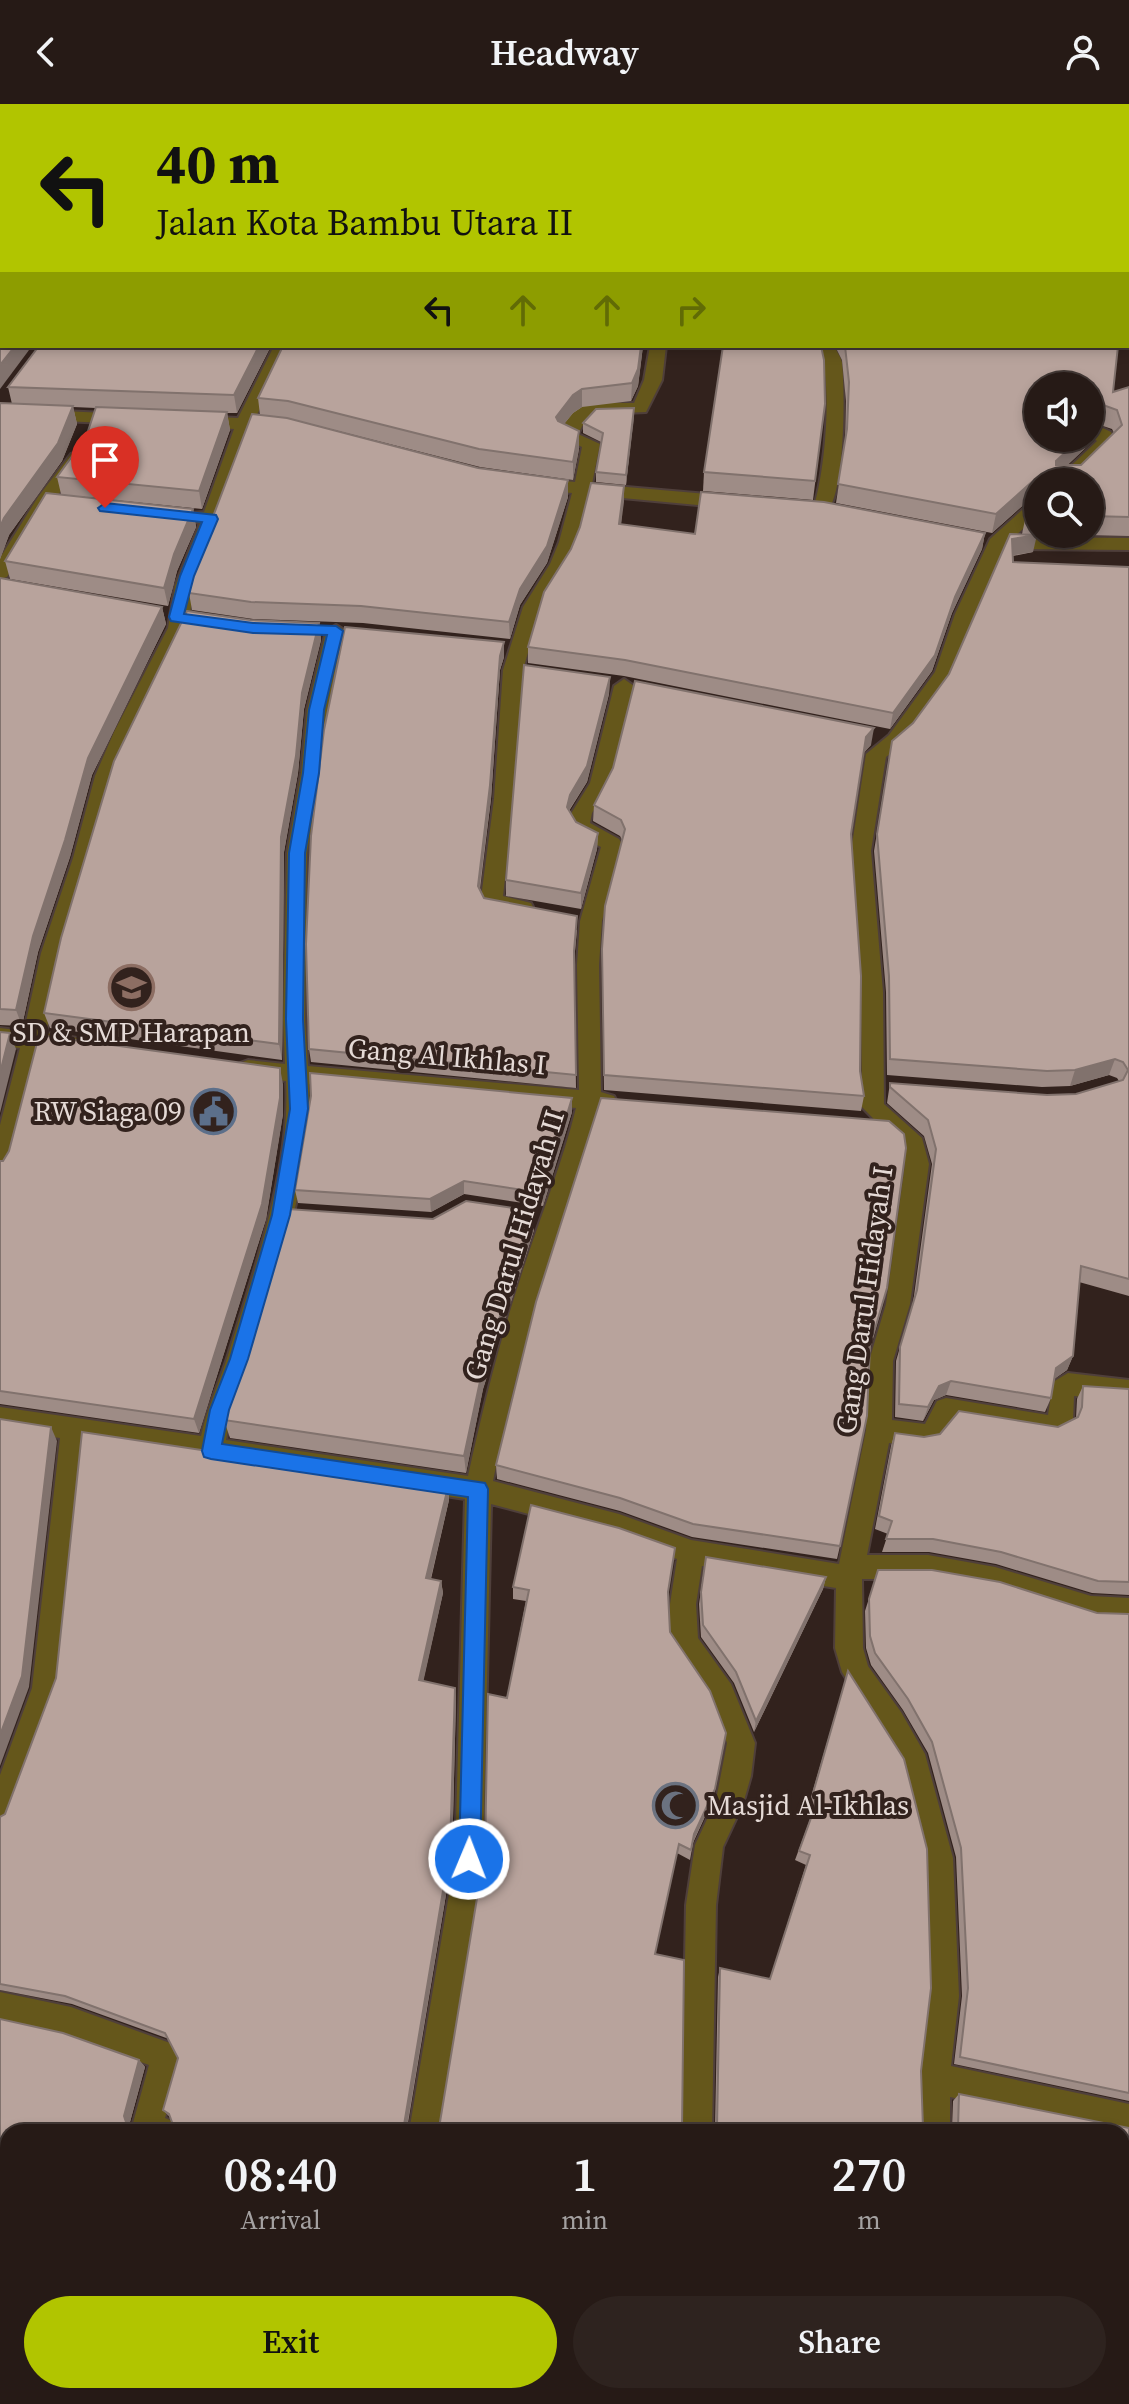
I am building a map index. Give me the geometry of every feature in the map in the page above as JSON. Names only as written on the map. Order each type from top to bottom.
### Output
[{"type":"street","points":[[0,1166],[24,1081],[52,953],[83,858],[105,776],[124,732],[178,628],[176,617],[187,576],[245,422],[281,348]]},
{"type":"street","points":[[537,912],[499,905],[492,898],[520,671],[510,648],[559,564],[568,542],[592,448],[587,442],[568,436],[575,420],[579,415],[599,409],[640,408],[653,380],[658,348]]},
{"type":"street","points":[[821,510],[830,485],[834,396],[833,360],[827,348]]},
{"type":"street","points":[[2,405],[87,432],[152,420]]},
{"type":"street","points":[[183,420],[245,422],[305,431]]},
{"type":"street","points":[[4,582],[52,502],[87,432]]},
{"type":"street","points":[[1078,468],[1095,452]]},
{"type":"street","points":[[523,482],[582,490],[747,503]]},
{"type":"street","points":[[180,516],[211,519]]},
{"type":"street","points":[[990,542],[1024,516]]},
{"type":"street","points":[[990,542],[1129,544]]},
{"type":"street","name":"Gang Darul Hidayah I","points":[[935,2124],[934,2078],[944,1996],[939,1858],[915,1764],[851,1661],[851,1572],[879,1430],[881,1361],[898,1304],[917,1164],[914,1145],[873,1107],[872,992],[861,851],[876,754],[896,740],[944,673],[990,542]]},
{"type":"street","points":[[211,1451],[219,1410],[239,1359],[281,1215],[299,1109],[294,1019],[297,853],[311,773],[317,710],[342,631],[312,630]]},
{"type":"street","name":"Gang Darul Hidayah II","points":[[425,2124],[469,1859],[478,1489],[499,1390],[590,1099],[588,965],[591,921],[612,844],[584,830],[580,823],[582,812],[600,784],[625,686]]},
{"type":"street","points":[[872,733],[896,740]]},
{"type":"street","points":[[564,916],[591,921]]},
{"type":"street","points":[[0,1037],[86,1046]]},
{"type":"street","name":"Gang Al Ikhlas I","points":[[233,1067],[631,1105]]},
{"type":"street","points":[[871,1086],[901,1088]]},
{"type":"street","points":[[861,1123],[890,1125]]},
{"type":"street","points":[[281,1215],[310,1217]]},
{"type":"street","points":[[523,1216],[554,1220]]},
{"type":"street","points":[[879,1430],[928,1436],[934,1432],[946,1409],[1051,1427],[1060,1421],[1062,1390],[1068,1384],[1129,1391]]},
{"type":"street","points":[[0,1418],[478,1489],[619,1526],[691,1552],[851,1572],[928,1567],[995,1579],[1091,1609],[1129,1611]]},
{"type":"street","points":[[0,1813],[46,1688],[74,1430]]},
{"type":"street","points":[[691,1552],[683,1604],[682,1627],[686,1643],[721,1693],[741,1743],[737,1776],[729,1804],[709,1845],[701,1905],[697,2124]]},
{"type":"street","points":[[0,2007],[71,2022],[159,2054],[166,2064],[148,2124]]},
{"type":"street","points":[[934,2078],[1129,2119]]},
{"type":"building","points":[[0,348],[13,348],[0,365]]},
{"type":"building","points":[[37,348],[258,348],[234,395],[8,387]]},
{"type":"building","points":[[282,348],[641,348],[638,369],[632,383],[582,389],[573,395],[556,417],[579,431],[573,462],[479,449],[288,401],[258,398]]},
{"type":"building","points":[[723,348],[821,348],[825,404],[815,481],[704,472]]},
{"type":"building","points":[[845,348],[1118,348],[1113,392],[1129,387],[1129,517],[1104,516],[1104,468],[1024,468],[1024,489],[996,514],[838,484],[847,429],[849,382]]},
{"type":"building","points":[[0,403],[73,406],[58,443],[0,527]]},
{"type":"building","points":[[96,407],[227,412],[199,491],[57,477],[86,437]]},
{"type":"building","points":[[634,408],[626,475],[596,472],[603,433],[583,423],[596,409]]},
{"type":"building","points":[[252,414],[287,418],[478,468],[568,480],[547,546],[520,589],[509,622],[361,606],[251,602],[189,593],[198,556]]},
{"type":"building","points":[[591,483],[624,486],[619,524],[695,534],[701,492],[824,502],[985,533],[955,597],[935,655],[893,713],[625,660],[528,647],[544,592],[571,549],[580,527]]},
{"type":"building","points":[[46,493],[193,509],[164,588],[5,561]]},
{"type":"building","points":[[1010,534],[1024,535],[1012,539],[1013,562],[1129,567],[1129,1279],[1081,1266],[1073,1356],[1056,1368],[1051,1398],[951,1381],[939,1386],[928,1407],[899,1404],[900,1347],[917,1290],[936,1149],[928,1120],[890,1087],[890,1083],[1047,1095],[1076,1094],[1123,1080],[1128,1070],[1123,1062],[1115,1059],[1075,1070],[1047,1071],[890,1059],[889,976],[877,834],[892,741],[913,723],[949,674]]},
{"type":"building","points":[[0,578],[162,607],[88,758],[33,936],[16,1010],[0,1009]]},
{"type":"building","points":[[187,611],[250,620],[319,623],[302,693],[296,756],[281,837],[279,1044],[44,1013],[61,938],[114,761]]},
{"type":"building","points":[[345,627],[504,642],[500,656],[478,886],[484,898],[577,916],[574,951],[576,1075],[309,1049],[306,944],[311,836],[324,730]]},
{"type":"building","points":[[524,665],[610,677],[587,766],[570,795],[567,807],[576,822],[598,833],[581,893],[506,880]]},
{"type":"building","points":[[635,681],[874,728],[866,737],[851,834],[861,976],[860,1071],[864,1096],[604,1075],[602,949],[605,906],[625,829],[621,820],[594,805],[613,768]]},
{"type":"building","points":[[0,1032],[10,1033],[0,1073]]},
{"type":"building","points":[[39,1035],[280,1068],[280,1098],[262,1204],[194,1419],[0,1391],[0,1161],[9,1151]]},
{"type":"building","points":[[310,1073],[572,1098],[543,1193],[464,1181],[430,1199],[295,1190],[311,1096]]},
{"type":"building","points":[[601,1098],[889,1121],[904,1134],[906,1148],[887,1288],[870,1346],[867,1416],[840,1546],[693,1524],[620,1498],[496,1465],[536,1302]]},
{"type":"building","points":[[466,1201],[534,1211],[482,1372],[464,1456],[224,1420],[288,1209],[433,1219]]},
{"type":"building","points":[[1083,1386],[1129,1389],[1129,1582],[1098,1581],[1001,1552],[933,1539],[886,1539],[892,1521],[879,1516],[895,1433],[924,1437],[940,1434],[959,1411],[1058,1427],[1078,1417]]},
{"type":"building","points":[[0,1419],[51,1427],[22,1676],[0,1735]]},
{"type":"building","points":[[82,1432],[448,1487],[426,1578],[441,1581],[419,1680],[455,1688],[450,1849],[404,2124],[173,2124],[169,2114],[163,2110],[178,2058],[165,2033],[65,1996],[0,1984],[0,1817],[5,1814],[56,1678]]},
{"type":"building","points":[[531,1505],[619,1528],[675,1548],[668,1592],[670,1632],[710,1691],[726,1733],[715,1789],[694,1834],[691,1850],[679,1844],[655,1954],[684,1960],[682,2124],[440,2124],[485,1850],[488,1694],[507,1698],[529,1590],[513,1587]]},
{"type":"building","points":[[706,1557],[826,1577],[756,1721],[736,1672],[703,1625],[701,1592]]},
{"type":"building","points":[[878,1570],[932,1570],[1000,1582],[1097,1613],[1129,1614],[1129,2093],[960,2057],[968,1988],[961,1848],[932,1742],[908,1699],[875,1653],[870,1636],[869,1599]]},
{"type":"building","points":[[848,1671],[904,1759],[927,1849],[931,1988],[921,2071],[923,2124],[717,2124],[720,1968],[770,1979],[810,1855],[799,1851],[819,1796],[813,1793]]},
{"type":"building","points":[[0,2019],[63,2033],[139,2060],[124,2116],[127,2124],[0,2124]]},
{"type":"building","points":[[959,2094],[1109,2124],[958,2124]]},
{"type":"place","name":"SD & SMP Harapan","points":[[131,988]]},
{"type":"place","name":"RW Siaga 09","points":[[213,1111]]},
{"type":"place","name":"Masjid Al-Ikhlas","points":[[676,1805]]},
{"type":"route","points":[[105,508],[211,519],[187,576],[176,617],[253,628],[336,631],[317,710],[311,773],[297,853],[294,1019],[299,1109],[281,1215],[269,1262],[239,1359],[219,1410],[211,1451],[478,1489],[469,1859]]}]
